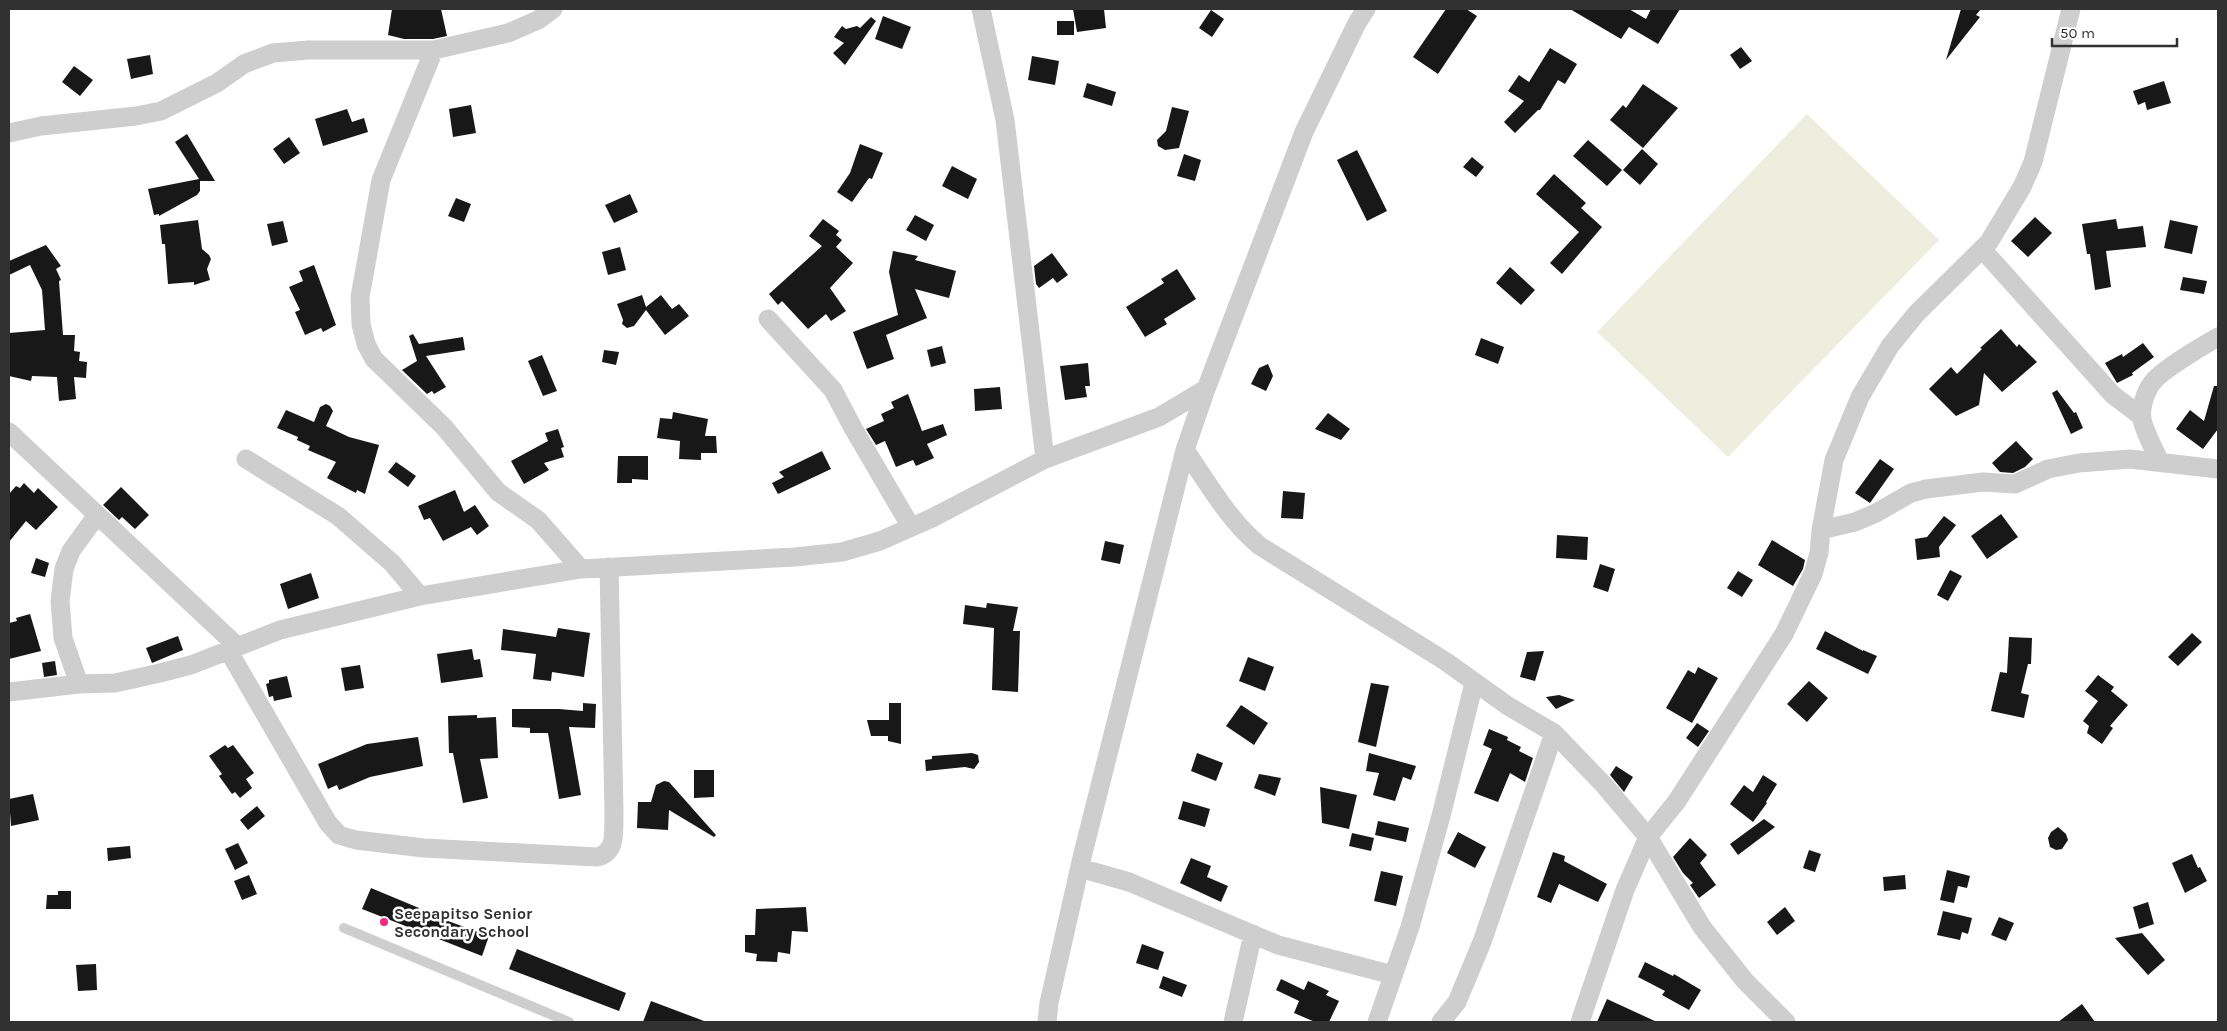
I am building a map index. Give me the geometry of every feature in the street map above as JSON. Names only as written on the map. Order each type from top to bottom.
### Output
[{"type":"street","points":[[9,133],[41,126],[136,116],[161,111],[217,83],[244,64],[273,53],[308,50],[434,50],[508,34],[538,20],[553,9]]},
{"type":"street","points":[[981,9],[1005,120],[1045,459]]},
{"type":"street","points":[[1047,1022],[1080,868],[1185,450],[1206,389],[1304,132],[1356,23],[1366,9]]},
{"type":"street","points":[[1580,1022],[1625,890],[1648,837],[1677,801],[1784,634],[1813,574],[1819,553],[1821,530],[1834,460],[1860,397],[1890,346],[1916,314],[1989,242],[2022,188],[2033,162],[2071,9]]},
{"type":"street","points":[[434,50],[381,180],[360,297],[361,324],[366,344],[374,359],[444,427],[498,492],[538,520],[581,569]]},
{"type":"street","points":[[1982,249],[2113,395],[2142,418]]},
{"type":"street","points":[[768,319],[833,390],[911,527]]},
{"type":"street","points":[[2160,462],[2142,418],[2144,398],[2152,382],[2195,350],[2218,337]]},
{"type":"street","points":[[9,692],[79,684],[116,683],[160,673],[191,664],[280,630],[420,596],[581,569],[795,557],[842,552],[880,541],[911,527],[1045,459],[1159,417],[1206,389]]},
{"type":"street","points":[[9,432],[233,648],[328,823],[340,835],[356,840],[424,848],[597,857],[606,855],[612,848],[614,812],[609,568]]},
{"type":"street","points":[[1185,450],[1244,533],[1260,546],[1445,661],[1474,683],[1554,733],[1604,785],[1648,837],[1702,927],[1745,981],[1786,1022]]},
{"type":"street","points":[[246,459],[338,516],[392,562],[420,596]]},
{"type":"street","points":[[1821,530],[1855,522],[1876,514],[1911,494],[1926,489],[1983,482],[2015,484],[2048,470],[2079,463],[2130,459],[2218,469]]},
{"type":"street","points":[[79,684],[63,638],[60,601],[64,568],[72,551],[97,515]]},
{"type":"street","points":[[1377,1022],[1410,928],[1441,816],[1474,683]]},
{"type":"street","points":[[1441,1022],[1457,1002],[1482,942],[1554,733]]},
{"type":"street","points":[[1080,868],[1129,882],[1278,945],[1393,975]]},
{"type":"street","points":[[1233,1022],[1253,934]]},
{"type":"lane","points":[[344,928],[569,1022]]},
{"type":"green space","points":[[1807,114],[1939,240],[1728,457],[1597,332]]},
{"type":"building","points":[[392,9],[441,9],[447,36],[433,39],[404,39],[388,35]]},
{"type":"building","points":[[1073,9],[1104,9],[1106,28],[1077,32]]},
{"type":"building","points":[[1446,9],[1466,9],[1477,16],[1438,74],[1413,57]]},
{"type":"building","points":[[1570,9],[1629,9],[1646,19],[1651,9],[1680,9],[1658,44],[1629,27],[1621,39]]},
{"type":"building","points":[[1961,9],[1981,9],[1976,15],[1980,17],[1946,60]]},
{"type":"building","points":[[1211,10],[1224,19],[1212,37],[1199,28]]},
{"type":"building","points":[[883,16],[911,27],[902,49],[875,39]]},
{"type":"building","points":[[871,17],[876,21],[845,65],[833,53],[844,43],[834,37],[842,26],[846,29],[857,26],[860,28]]},
{"type":"building","points":[[1057,21],[1074,21],[1074,35],[1057,35]]},
{"type":"building","points":[[1741,47],[1752,61],[1740,69],[1730,55]]},
{"type":"building","points":[[1550,48],[1577,64],[1565,84],[1558,80],[1540,110],[1515,133],[1504,122],[1524,101],[1508,91],[1519,75],[1529,82]]},
{"type":"building","points":[[150,55],[153,74],[131,79],[127,59]]},
{"type":"building","points":[[1032,56],[1059,61],[1055,85],[1028,80]]},
{"type":"building","points":[[74,66],[93,80],[80,96],[62,82]]},
{"type":"building","points":[[2164,81],[2171,103],[2147,110],[2145,102],[2138,105],[2133,91]]},
{"type":"building","points":[[1087,83],[1116,92],[1112,106],[1083,97]]},
{"type":"building","points":[[1643,84],[1678,108],[1643,148],[1610,120],[1623,105],[1626,108]]},
{"type":"building","points":[[471,105],[476,133],[453,137],[449,109]]},
{"type":"building","points":[[1172,107],[1189,111],[1179,148],[1165,150],[1158,146],[1157,140],[1166,131]]},
{"type":"building","points":[[347,109],[352,122],[364,118],[368,132],[323,146],[315,119]]},
{"type":"building","points":[[187,134],[215,181],[200,181],[200,191],[197,195],[159,216],[159,214],[154,215],[148,189],[199,179],[175,142]]},
{"type":"building","points":[[289,137],[300,153],[284,164],[273,149]]},
{"type":"building","points":[[1588,140],[1622,170],[1607,186],[1573,156]]},
{"type":"building","points":[[860,144],[883,153],[872,179],[869,178],[852,202],[837,192],[850,173]]},
{"type":"building","points":[[1642,149],[1658,164],[1640,185],[1623,170]]},
{"type":"building","points":[[1357,150],[1387,211],[1367,221],[1337,160]]},
{"type":"building","points":[[1184,154],[1201,160],[1195,181],[1177,176]]},
{"type":"building","points":[[1472,157],[1484,167],[1476,177],[1463,167]]},
{"type":"building","points":[[952,166],[977,179],[968,199],[942,186]]},
{"type":"building","points":[[1554,174],[1586,203],[1581,208],[1602,227],[1562,274],[1550,263],[1579,232],[1536,194]]},
{"type":"building","points":[[630,194],[638,212],[614,223],[605,205]]},
{"type":"building","points":[[456,198],[471,204],[464,222],[448,216]]},
{"type":"building","points":[[915,215],[934,225],[926,241],[906,230]]},
{"type":"building","points":[[2035,217],[2052,233],[2028,257],[2011,241]]},
{"type":"building","points":[[823,219],[839,231],[836,235],[842,240],[836,247],[853,263],[830,288],[846,311],[831,321],[826,314],[808,329],[782,301],[778,305],[769,294],[822,246],[809,236]]},
{"type":"building","points":[[2116,219],[2118,229],[2143,226],[2146,247],[2106,251],[2111,287],[2095,290],[2090,254],[2087,254],[2082,224]]},
{"type":"building","points":[[198,220],[202,249],[211,259],[207,269],[210,280],[194,285],[194,282],[168,284],[165,244],[162,244],[160,225]]},
{"type":"building","points":[[2170,220],[2198,226],[2192,254],[2164,248]]},
{"type":"building","points":[[283,221],[288,242],[272,246],[267,224]]},
{"type":"building","points":[[46,245],[61,266],[56,269],[61,280],[59,281],[63,335],[75,335],[74,351],[80,352],[79,361],[87,362],[86,378],[74,377],[76,399],[59,401],[57,377],[32,376],[31,381],[9,376],[9,333],[45,330],[42,290],[30,265],[9,275],[9,261]]},
{"type":"building","points":[[620,247],[626,270],[608,275],[602,252]]},
{"type":"building","points":[[893,251],[918,256],[915,260],[956,271],[949,298],[915,289],[927,318],[886,335],[894,359],[867,369],[853,332],[898,315],[889,272]]},
{"type":"building","points":[[1052,253],[1068,275],[1057,283],[1053,278],[1039,288],[1036,284],[1034,266]]},
{"type":"building","points":[[314,265],[336,325],[323,332],[321,328],[305,335],[295,312],[300,310],[289,287],[303,281],[299,271]]},
{"type":"building","points":[[1510,267],[1535,290],[1521,305],[1496,283]]},
{"type":"building","points":[[1177,269],[1196,299],[1164,319],[1167,324],[1145,337],[1126,307],[1164,283],[1161,279]]},
{"type":"building","points":[[2183,277],[2207,281],[2204,294],[2180,290]]},
{"type":"building","points":[[642,295],[646,307],[661,295],[672,309],[679,304],[689,316],[665,335],[646,310],[634,326],[627,328],[622,324],[623,320],[617,304]]},
{"type":"building","points":[[2001,329],[2017,347],[2019,344],[2037,362],[2002,392],[1984,373],[1979,405],[1956,416],[1929,389],[1951,367],[1957,374],[1982,349],[1980,348]]},
{"type":"building","points":[[413,334],[419,344],[463,337],[465,350],[426,356],[446,387],[434,394],[432,391],[427,394],[402,370],[417,361],[409,336]]},
{"type":"building","points":[[1481,338],[1504,347],[1498,364],[1475,355]]},
{"type":"building","points":[[2143,343],[2154,357],[2132,373],[2133,375],[2117,383],[2105,363],[2122,354],[2123,357]]},
{"type":"building","points":[[942,346],[946,363],[931,367],[927,350]]},
{"type":"building","points":[[604,350],[619,352],[616,365],[602,362]]},
{"type":"building","points":[[542,355],[557,391],[543,396],[528,361]]},
{"type":"building","points":[[1088,363],[1090,386],[1085,386],[1087,397],[1065,400],[1060,366]]},
{"type":"building","points":[[1268,364],[1273,376],[1266,391],[1251,384],[1259,368]]},
{"type":"building","points":[[2214,386],[2218,386],[2218,429],[2203,449],[2176,429],[2190,410],[2204,421]]},
{"type":"building","points":[[1000,387],[1002,409],[975,411],[974,389]]},
{"type":"building","points":[[2057,390],[2074,413],[2076,412],[2083,428],[2071,434],[2052,393]]},
{"type":"building","points":[[908,394],[922,431],[943,424],[947,435],[927,444],[934,458],[916,466],[913,460],[896,467],[885,441],[876,445],[866,429],[884,421],[881,414],[894,408],[891,402]]},
{"type":"building","points":[[326,404],[333,411],[326,426],[349,437],[379,445],[365,494],[357,490],[356,493],[327,478],[336,462],[308,450],[310,446],[297,440],[298,437],[277,428],[286,410],[314,422],[320,407]]},
{"type":"building","points":[[673,412],[708,419],[705,436],[716,436],[717,453],[701,453],[701,460],[679,459],[680,441],[657,438],[660,418],[672,419]]},
{"type":"building","points":[[1328,413],[1350,429],[1341,440],[1315,429]]},
{"type":"building","points":[[558,429],[564,447],[561,448],[564,457],[544,463],[549,470],[524,484],[511,461],[548,441],[545,433]]},
{"type":"building","points":[[2016,441],[2033,459],[2025,467],[2013,473],[2000,472],[1992,463]]},
{"type":"building","points":[[822,451],[831,469],[778,494],[772,483],[784,477],[779,472]]},
{"type":"building","points":[[618,456],[648,456],[648,480],[632,479],[632,483],[617,483]]},
{"type":"building","points":[[1880,459],[1894,469],[1870,503],[1855,493]]},
{"type":"building","points":[[396,462],[416,476],[408,487],[388,472]]},
{"type":"building","points":[[24,483],[34,493],[38,488],[58,507],[36,530],[26,521],[9,542],[9,494],[16,486],[20,488]]},
{"type":"building","points":[[121,487],[149,515],[135,529],[122,517],[119,520],[103,505]]},
{"type":"building","points":[[455,490],[464,512],[475,505],[489,526],[477,535],[471,527],[443,541],[430,518],[424,520],[418,506]]},
{"type":"building","points":[[1283,491],[1305,493],[1303,519],[1281,518]]},
{"type":"building","points":[[2001,514],[2018,537],[1987,559],[1971,536]]},
{"type":"building","points":[[1944,516],[1956,525],[1939,547],[1940,557],[1917,560],[1915,539],[1927,537]]},
{"type":"building","points":[[1557,535],[1588,537],[1587,560],[1556,558]]},
{"type":"building","points":[[1772,540],[1805,560],[1803,569],[1793,586],[1758,565]]},
{"type":"building","points":[[1105,541],[1124,545],[1120,564],[1101,560]]},
{"type":"building","points":[[36,558],[49,563],[45,577],[31,573]]},
{"type":"building","points":[[1600,564],[1615,569],[1608,592],[1593,587]]},
{"type":"building","points":[[1950,570],[1962,576],[1948,601],[1937,595]]},
{"type":"building","points":[[1738,571],[1753,580],[1742,597],[1727,588]]},
{"type":"building","points":[[311,573],[319,598],[288,609],[280,584]]},
{"type":"building","points":[[987,603],[1018,607],[1013,631],[1020,631],[1018,692],[992,690],[994,628],[963,624],[965,605],[986,608]]},
{"type":"building","points":[[30,614],[41,651],[9,659],[9,623],[17,621],[16,618]]},
{"type":"building","points":[[558,628],[590,633],[584,677],[552,672],[551,681],[533,679],[536,654],[501,650],[503,629],[556,637]]},
{"type":"building","points":[[1825,631],[1863,651],[1877,656],[1868,674],[1816,649]]},
{"type":"building","points":[[2192,633],[2202,642],[2178,666],[2168,657]]},
{"type":"building","points":[[178,636],[183,650],[152,663],[146,648]]},
{"type":"building","points":[[2009,637],[2032,638],[2031,664],[2028,664],[2021,693],[2029,695],[2024,718],[1991,711],[2000,672],[2007,673]]},
{"type":"building","points":[[472,649],[474,660],[480,659],[483,677],[441,683],[437,654]]},
{"type":"building","points":[[1544,651],[1535,681],[1520,677],[1527,652]]},
{"type":"building","points":[[1248,657],[1274,667],[1265,691],[1239,681]]},
{"type":"building","points":[[55,661],[57,675],[44,677],[42,663]]},
{"type":"building","points":[[360,665],[364,688],[345,691],[341,668]]},
{"type":"building","points":[[1698,667],[1718,678],[1692,723],[1666,708],[1688,670],[1695,674]]},
{"type":"building","points":[[2098,675],[2114,687],[2111,691],[2128,705],[2110,726],[2113,728],[2102,744],[2087,733],[2089,726],[2083,721],[2098,701],[2085,691]]},
{"type":"building","points":[[287,676],[292,697],[274,701],[273,696],[269,697],[266,684],[269,683],[269,680]]},
{"type":"building","points":[[1809,681],[1828,698],[1807,722],[1787,704]]},
{"type":"building","points":[[1371,683],[1389,686],[1376,747],[1358,742]]},
{"type":"building","points":[[1559,695],[1575,700],[1556,709],[1546,697]]},
{"type":"building","points":[[583,703],[596,704],[595,728],[569,727],[581,795],[559,799],[548,733],[530,733],[530,728],[512,727],[512,709],[583,711]]},
{"type":"building","points":[[889,703],[901,703],[901,744],[888,741],[888,736],[871,736],[867,720],[889,720]]},
{"type":"building","points":[[1241,705],[1268,723],[1254,745],[1226,726]]},
{"type":"building","points":[[477,715],[477,718],[496,717],[498,758],[480,759],[488,798],[463,803],[453,753],[449,753],[448,716]]},
{"type":"building","points":[[1697,723],[1709,731],[1698,747],[1686,738]]},
{"type":"building","points":[[1489,729],[1508,737],[1507,740],[1521,747],[1519,751],[1533,758],[1525,782],[1510,773],[1498,802],[1474,793],[1492,749],[1483,745]]},
{"type":"building","points":[[418,737],[423,766],[370,777],[339,790],[337,785],[328,789],[318,764],[367,744]]},
{"type":"building","points":[[225,745],[228,748],[233,745],[254,773],[246,779],[252,788],[240,798],[235,792],[232,794],[219,776],[222,774],[209,756]]},
{"type":"building","points":[[972,753],[978,755],[979,762],[974,769],[965,767],[926,771],[925,760],[932,759],[932,756]]},
{"type":"building","points":[[1197,753],[1223,763],[1216,781],[1191,771]]},
{"type":"building","points":[[1369,753],[1416,766],[1411,780],[1403,777],[1395,801],[1373,795],[1379,773],[1366,771]]},
{"type":"building","points":[[1616,766],[1633,777],[1624,792],[1610,775]]},
{"type":"building","points":[[694,770],[714,770],[714,797],[694,798]]},
{"type":"building","points":[[1259,774],[1281,778],[1275,796],[1254,788]]},
{"type":"building","points":[[1763,775],[1777,784],[1767,803],[1753,822],[1730,804],[1744,785],[1753,792]]},
{"type":"building","points":[[664,781],[669,782],[716,835],[714,837],[669,810],[668,830],[637,828],[638,802],[651,802],[656,785]]},
{"type":"building","points":[[1320,787],[1357,795],[1349,829],[1322,823]]},
{"type":"building","points":[[33,794],[39,820],[11,826],[9,799]]},
{"type":"building","points":[[1183,801],[1210,809],[1205,827],[1178,819]]},
{"type":"building","points":[[257,806],[265,816],[248,830],[240,820]]},
{"type":"building","points":[[1764,819],[1775,827],[1738,855],[1730,844]]},
{"type":"building","points":[[1378,821],[1409,828],[1406,842],[1375,835]]},
{"type":"building","points":[[2058,827],[2066,834],[2068,840],[2062,849],[2056,850],[2050,847],[2048,838],[2051,832]]},
{"type":"building","points":[[1458,832],[1486,847],[1475,868],[1447,853]]},
{"type":"building","points":[[1352,833],[1374,838],[1371,851],[1349,846]]},
{"type":"building","points":[[1690,838],[1707,855],[1700,863],[1716,885],[1699,898],[1690,885],[1693,883],[1683,873],[1673,857]]},
{"type":"building","points":[[238,843],[248,863],[235,870],[225,849]]},
{"type":"building","points":[[130,846],[131,858],[108,861],[107,848]]},
{"type":"building","points":[[1809,850],[1821,854],[1815,872],[1803,868]]},
{"type":"building","points":[[1553,852],[1565,856],[1564,861],[1607,884],[1598,902],[1559,884],[1551,903],[1537,897]]},
{"type":"building","points":[[2192,854],[2198,868],[2200,867],[2207,881],[2185,893],[2172,863]]},
{"type":"building","points":[[1191,858],[1211,866],[1207,877],[1228,886],[1221,902],[1180,883]]},
{"type":"building","points":[[1947,870],[1970,876],[1967,888],[1958,886],[1954,903],[1940,900]]},
{"type":"building","points":[[1381,871],[1403,876],[1396,906],[1374,901]]},
{"type":"building","points":[[249,875],[257,894],[242,900],[234,881]]},
{"type":"building","points":[[1905,875],[1906,889],[1884,891],[1883,877]]},
{"type":"building","points":[[371,888],[419,908],[418,910],[489,936],[482,956],[362,909]]},
{"type":"building","points":[[58,891],[71,891],[71,909],[46,909],[47,895],[58,895]]},
{"type":"building","points":[[2148,902],[2154,924],[2139,929],[2133,907]]},
{"type":"building","points":[[806,907],[808,932],[792,931],[790,954],[778,952],[777,962],[756,961],[757,954],[745,952],[745,935],[755,935],[756,909]]},
{"type":"building","points":[[1785,907],[1795,921],[1777,935],[1767,922]]},
{"type":"building","points":[[1943,911],[1972,918],[1968,934],[1962,932],[1960,940],[1937,935]]},
{"type":"building","points":[[1999,917],[2014,923],[2006,941],[1991,935]]},
{"type":"building","points":[[2142,933],[2165,960],[2148,975],[2115,938]]},
{"type":"building","points":[[1142,944],[1164,952],[1158,970],[1136,963]]},
{"type":"building","points":[[517,949],[626,993],[619,1011],[509,969]]},
{"type":"building","points":[[1645,962],[1673,976],[1674,974],[1701,990],[1689,1010],[1662,995],[1665,991],[1638,977]]},
{"type":"building","points":[[96,964],[97,990],[78,991],[76,965]]},
{"type":"building","points":[[1163,976],[1187,985],[1182,997],[1159,988]]},
{"type":"building","points":[[1281,979],[1304,990],[1308,981],[1329,991],[1326,995],[1339,1001],[1329,1022],[1315,1022],[1294,1013],[1299,1001],[1276,990]]},
{"type":"building","points":[[1607,999],[1657,1022],[1597,1022]]},
{"type":"building","points":[[651,1001],[704,1021],[704,1022],[643,1022]]},
{"type":"building","points":[[2082,1004],[2095,1022],[2058,1022]]},
{"type":"place","name":"Seepapitso Senior Secondary School","points":[[384,922]]}]
